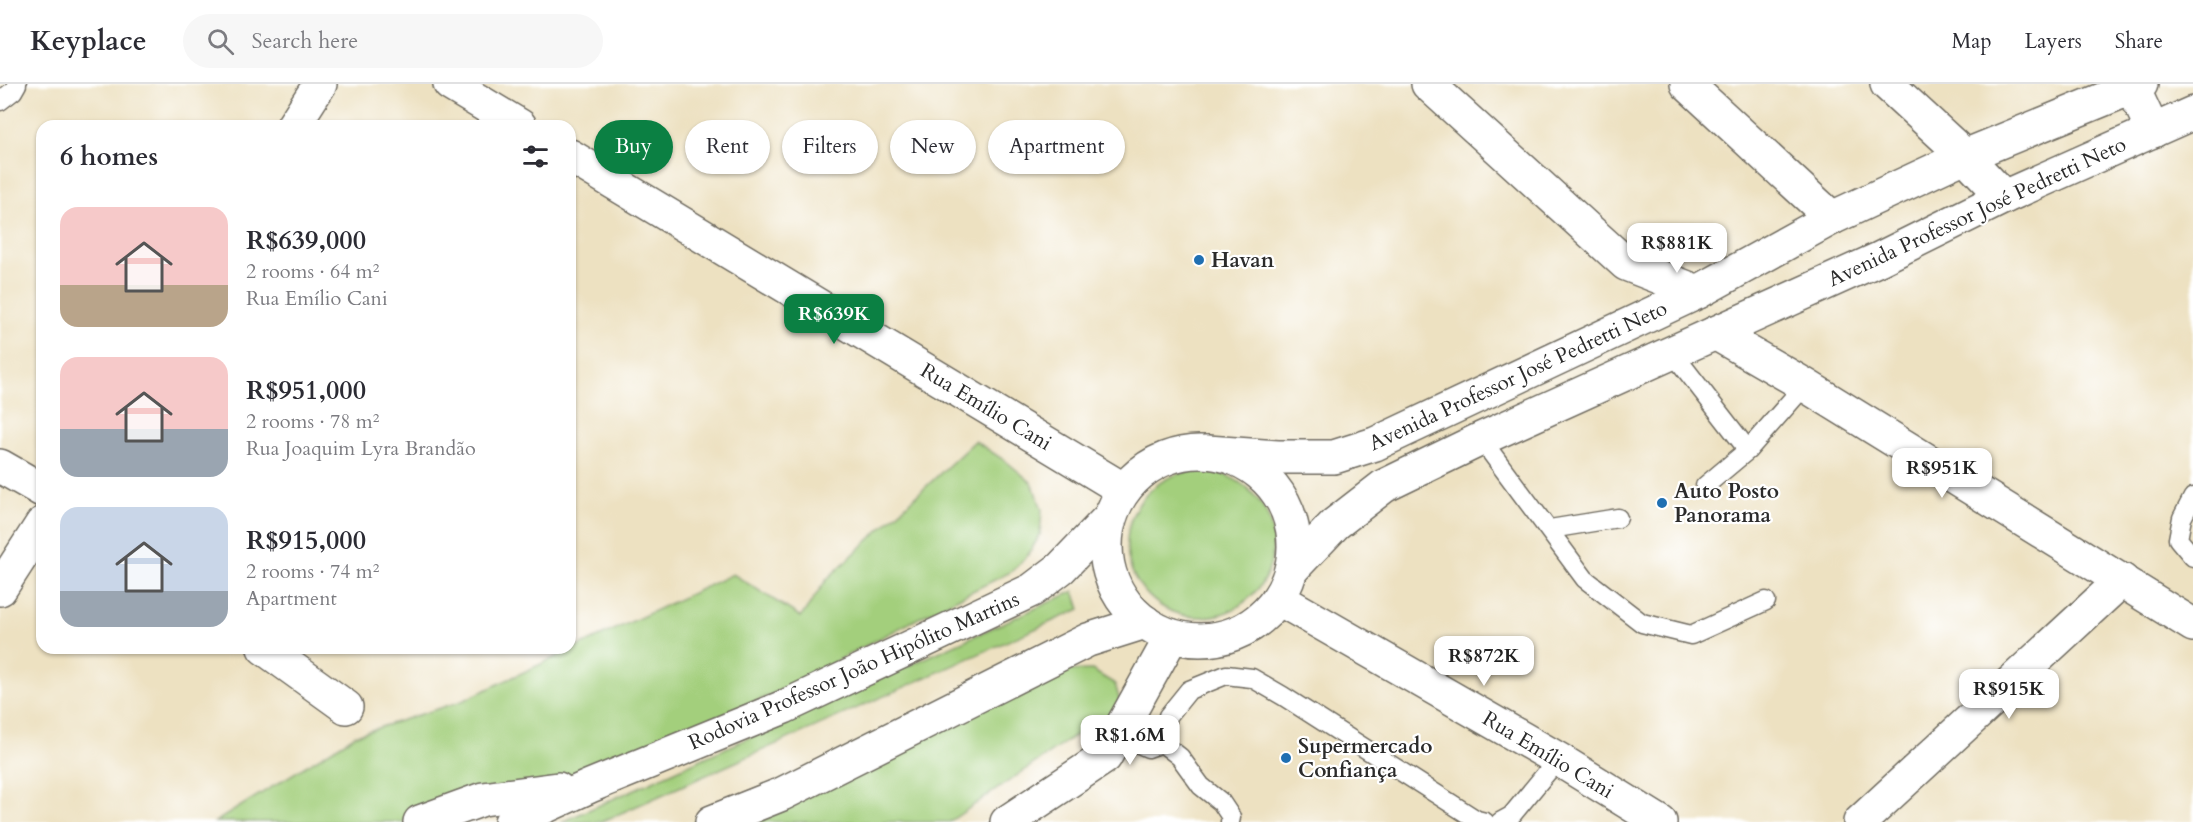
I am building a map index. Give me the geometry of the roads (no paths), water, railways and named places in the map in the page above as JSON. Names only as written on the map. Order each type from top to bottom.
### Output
[{"type":"main road","points":[[297,120],[320,84]]},
{"type":"main road","points":[[450,84],[510,120]]},
{"type":"main road","points":[[1428,84],[1626,264],[1698,292]]},
{"type":"main road","points":[[1688,84],[1832,218]]},
{"type":"main road","points":[[1887,84],[1965,156],[2004,197]]},
{"type":"main road","points":[[2134,85],[2153,131]]},
{"type":"main road","name":"Avenida Professor José Pedretti Neto","points":[[1207,452],[1278,457],[1334,457],[1375,444],[1698,292],[1832,218],[1965,156],[2134,85]]},
{"type":"main road","name":"Avenida Professor José Pedretti Neto","points":[[1292,569],[1335,524],[1384,486],[1879,259],[2004,197],[2193,113]]},
{"type":"main road","name":"Rua Emílio Cani","points":[[576,160],[1117,503]]},
{"type":"main road","points":[[1715,333],[2193,625]]},
{"type":"main road","points":[[712,822],[782,794],[1088,639],[1158,629],[1201,641],[1231,636],[1257,622],[1280,599],[1292,569],[1294,536],[1285,504],[1273,485],[1253,467],[1239,460],[1207,452],[1174,455],[1145,469],[1117,503],[1106,546],[1110,575],[1124,601],[1158,629]]},
{"type":"main road","points":[[0,466],[36,487]]},
{"type":"main road","name":"Rodovia Professor João Hipólito Martins","points":[[511,822],[590,786],[784,707],[1032,590],[1061,568],[1117,503]]},
{"type":"main road","points":[[0,589],[36,533]]},
{"type":"main road","points":[[1860,822],[2122,580]]},
{"type":"main road","name":"Rua Emílio Cani","points":[[1280,599],[1558,759],[1660,822]]},
{"type":"main road","points":[[1007,822],[1105,757],[1119,735],[1158,629]]},
{"type":"main road","points":[[272,654],[346,707]]},
{"type":"main road","points":[[420,822],[483,798],[590,786]]},
{"type":"lane","points":[[0,101],[13,91],[17,84]]},
{"type":"lane","points":[[1672,352],[1748,450]]},
{"type":"lane","points":[[1705,486],[1748,450],[1805,386]]},
{"type":"lane","points":[[1481,440],[1550,529],[1585,579],[1642,623],[1691,635],[1766,601]]},
{"type":"lane","points":[[2193,497],[2181,518],[2178,539],[2193,557]]},
{"type":"lane","points":[[1550,529],[1618,518]]},
{"type":"lane","points":[[1162,742],[1168,716],[1189,690],[1226,675],[1252,678],[1477,820],[1485,822]]},
{"type":"lane","points":[[1119,735],[1148,748],[1162,742]]},
{"type":"lane","points":[[1162,742],[1180,757],[1201,786],[1221,802],[1231,817],[1230,822]]},
{"type":"lane","points":[[1500,822],[1511,816],[1558,759]]},
{"type":"place","name":"Havan","points":[[1199,260]]},
{"type":"place","name":"Auto Posto Panorama","points":[[1662,503]]},
{"type":"place","name":"Supermercado Confiança","points":[[1286,758]]}]
